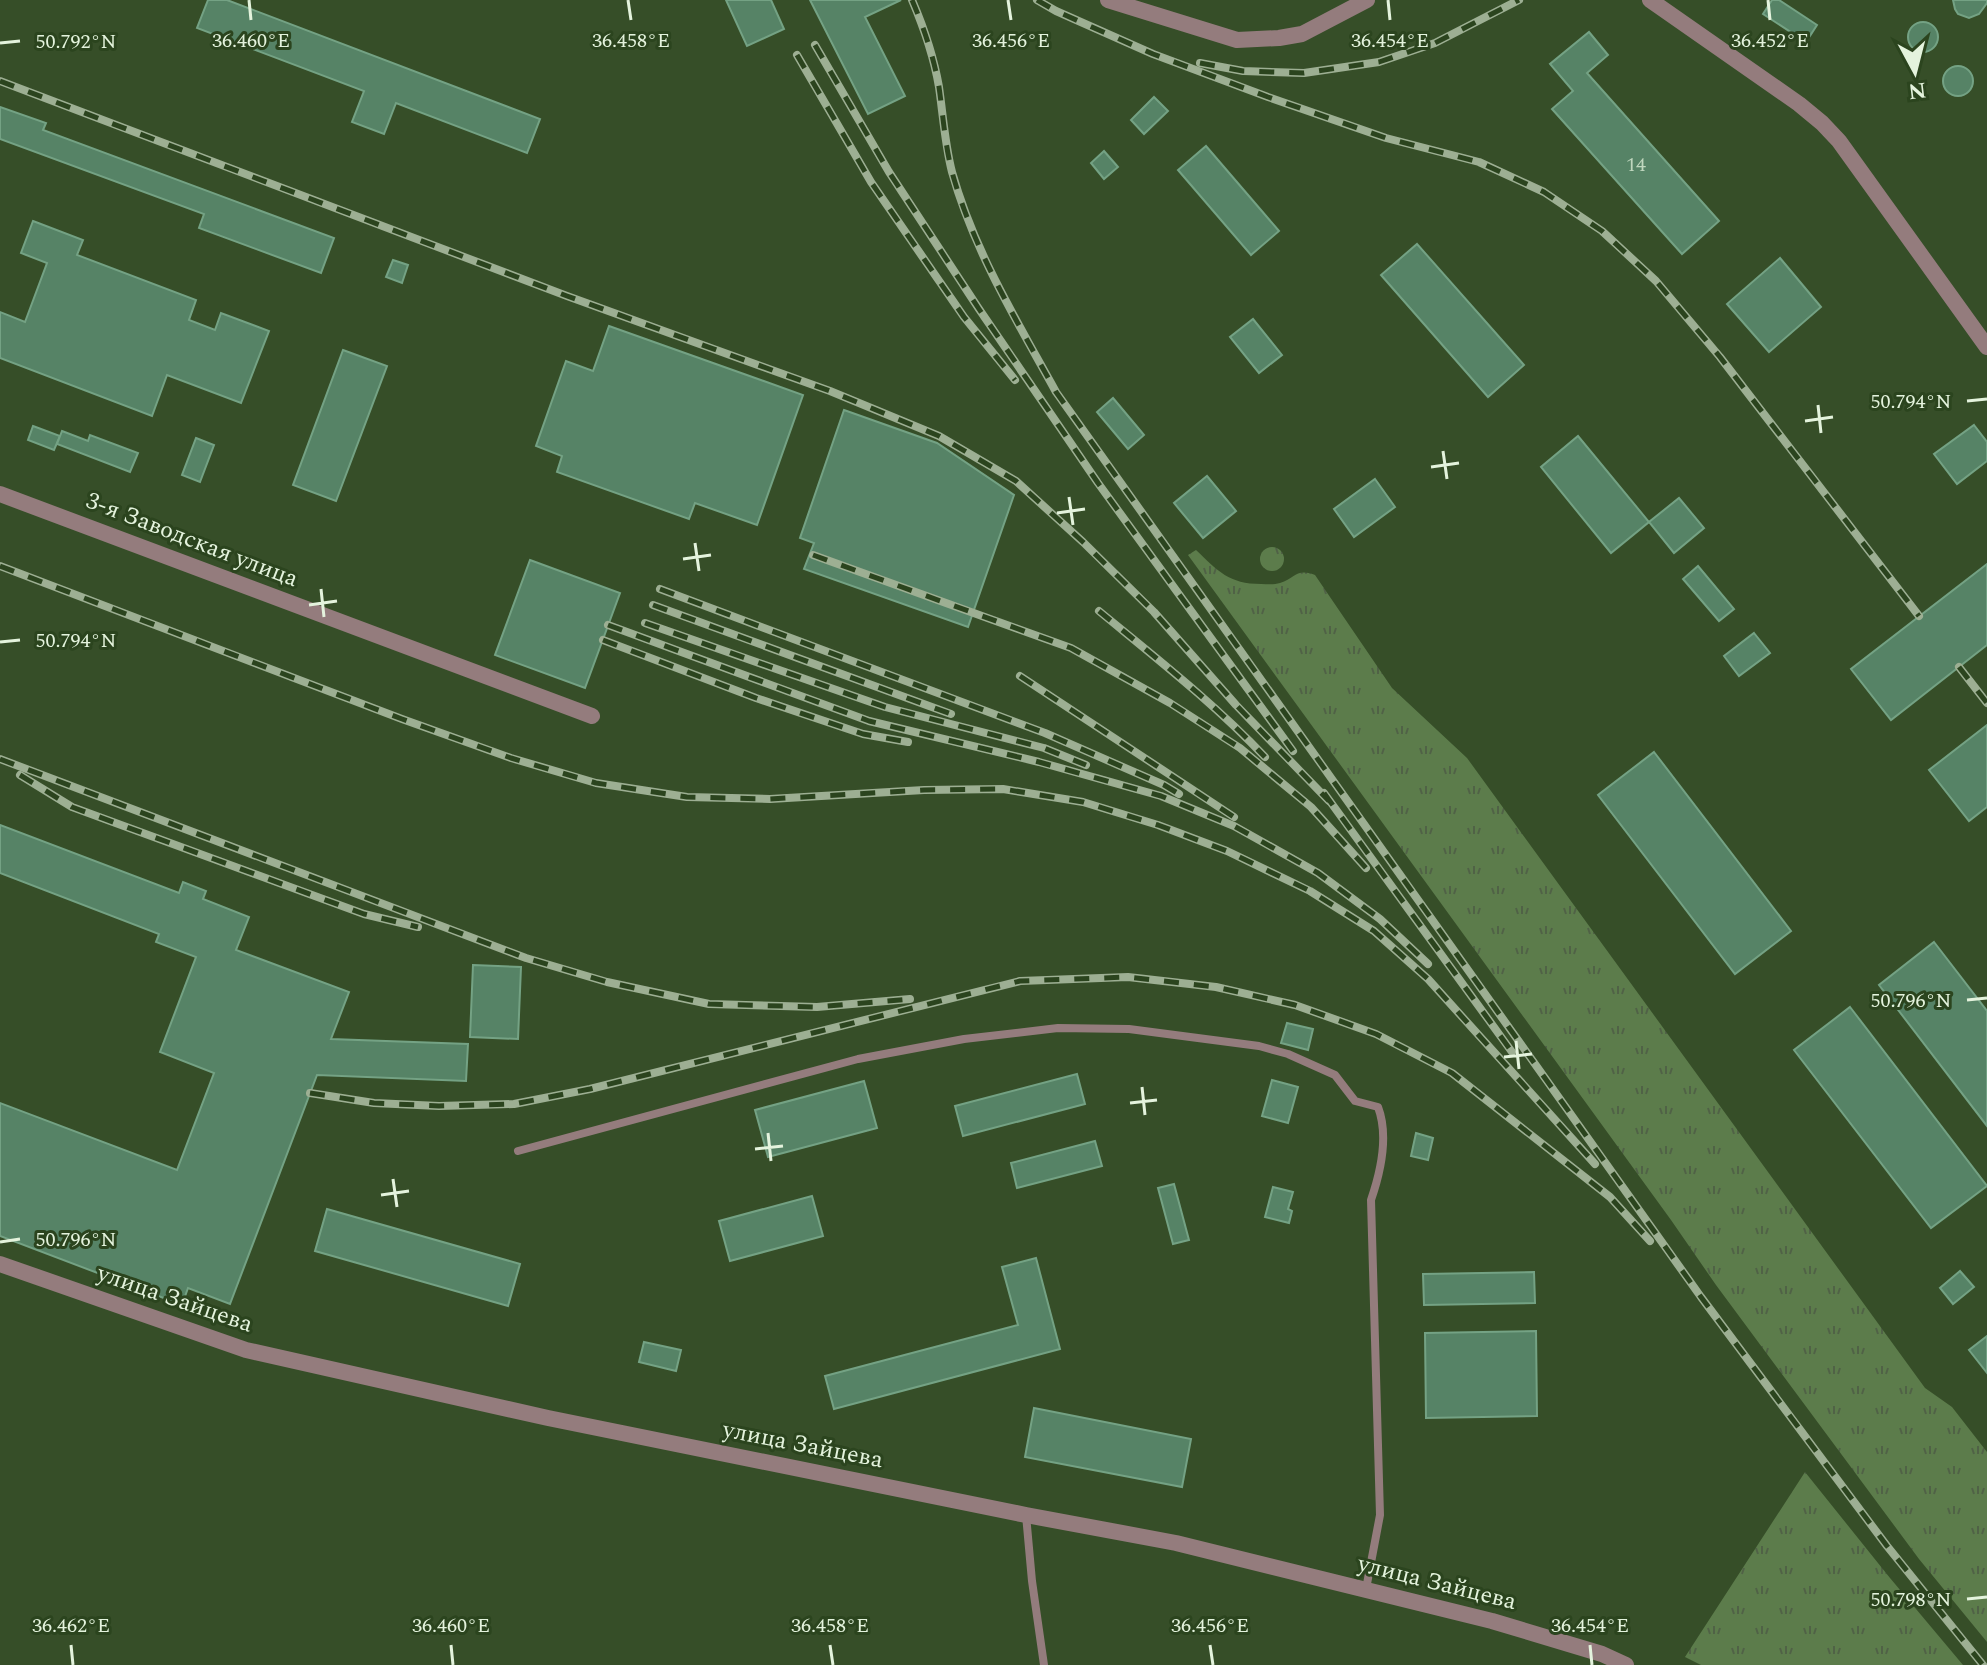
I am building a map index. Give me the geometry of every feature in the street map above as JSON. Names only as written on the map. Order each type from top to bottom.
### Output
[{"type":"street","points":[[1108,0],[1237,40],[1302,34],[1367,0]]},
{"type":"street","points":[[1650,0],[1822,123],[1839,141],[1987,347]]},
{"type":"street","name":"3-я Заводская улица","points":[[0,494],[592,716]]},
{"type":"street","name":"улица Зайцева","points":[[0,1264],[246,1350],[548,1418],[1176,1543],[1492,1621],[1602,1654],[1626,1665]]},
{"type":"lane","points":[[518,1151],[858,1059],[964,1039],[1058,1028],[1129,1029],[1259,1046],[1288,1054],[1335,1075],[1355,1101],[1378,1107],[1384,1123],[1379,1176],[1371,1200],[1380,1515],[1365,1590]]},
{"type":"lane","points":[[1026,1515],[1044,1665]]},
{"type":"green space","points":[[1272,547],[1280,551],[1284,559],[1280,567],[1272,571],[1264,567],[1260,559],[1264,551]]},
{"type":"green space","points":[[1196,550],[1218,570],[1240,582],[1275,584],[1300,573],[1315,575],[1392,688],[1467,758],[1925,1388],[1952,1407],[1987,1452],[1987,1642],[1919,1559],[1716,1285],[1188,555]]},
{"type":"green space","points":[[1805,1472],[1963,1665],[1701,1665],[1685,1657]]},
{"type":"building","points":[[208,0],[227,0],[540,119],[527,153],[396,103],[384,134],[352,122],[364,91],[197,28]]},
{"type":"building","points":[[726,0],[771,0],[784,29],[747,46]]},
{"type":"building","points":[[810,0],[901,0],[865,17],[905,96],[868,114]]},
{"type":"building","points":[[1772,0],[1779,0],[1817,25],[1806,42],[1763,14]]},
{"type":"building","points":[[1953,0],[1987,0],[1987,3],[1979,14],[1969,18],[1958,14]]},
{"type":"building","points":[[1923,22],[1929,23],[1937,31],[1937,43],[1929,51],[1923,52],[1917,51],[1909,43],[1908,37],[1909,31],[1917,23]]},
{"type":"building","points":[[1589,32],[1608,55],[1587,73],[1719,221],[1682,254],[1552,109],[1573,91],[1550,64]]},
{"type":"building","points":[[1958,66],[1969,70],[1973,81],[1969,92],[1958,96],[1947,92],[1943,81],[1947,70]]},
{"type":"building","points":[[1154,97],[1168,111],[1144,134],[1131,120]]},
{"type":"building","points":[[0,107],[46,123],[43,130],[334,238],[321,273],[199,228],[204,214],[0,139]]},
{"type":"building","points":[[1206,146],[1279,231],[1251,255],[1178,170]]},
{"type":"building","points":[[1104,151],[1118,167],[1104,179],[1091,163]]},
{"type":"building","points":[[33,221],[83,240],[77,255],[196,300],[189,320],[215,330],[221,313],[269,331],[241,403],[167,375],[152,416],[0,358],[0,312],[25,322],[47,263],[21,253]]},
{"type":"building","points":[[1417,244],[1524,365],[1488,397],[1381,275]]},
{"type":"building","points":[[1780,258],[1821,307],[1769,352],[1727,304]]},
{"type":"building","points":[[393,260],[408,265],[402,283],[386,277]]},
{"type":"building","points":[[1253,319],[1282,355],[1259,373],[1230,337]]},
{"type":"building","points":[[609,326],[803,395],[757,525],[695,503],[689,519],[557,472],[562,456],[536,446],[566,361],[593,371]]},
{"type":"building","points":[[343,350],[387,366],[336,501],[293,485]]},
{"type":"building","points":[[1113,398],[1144,435],[1128,449],[1097,412]]},
{"type":"building","points":[[844,410],[937,443],[1014,495],[968,627],[804,569],[814,543],[800,538]]},
{"type":"building","points":[[1974,425],[1987,442],[1987,461],[1957,484],[1934,454]]},
{"type":"building","points":[[33,426],[60,436],[54,450],[28,440]]},
{"type":"building","points":[[62,431],[88,441],[90,435],[138,453],[130,472],[57,444]]},
{"type":"building","points":[[1578,436],[1649,522],[1611,553],[1541,467]]},
{"type":"building","points":[[196,438],[214,445],[200,482],[182,475]]},
{"type":"building","points":[[1207,476],[1236,511],[1203,538],[1174,503]]},
{"type":"building","points":[[1375,479],[1395,507],[1354,537],[1334,509]]},
{"type":"building","points":[[1679,498],[1704,528],[1674,553],[1649,522]]},
{"type":"building","points":[[530,560],[620,593],[585,688],[495,655]]},
{"type":"building","points":[[1987,564],[1987,645],[1891,720],[1851,669]]},
{"type":"building","points":[[1698,566],[1734,609],[1719,621],[1683,579]]},
{"type":"building","points":[[1754,633],[1770,653],[1739,676],[1724,656]]},
{"type":"building","points":[[1987,725],[1987,807],[1969,821],[1929,770]]},
{"type":"building","points":[[1654,752],[1791,931],[1735,974],[1598,795]]},
{"type":"building","points":[[0,825],[179,893],[183,882],[206,891],[203,899],[249,917],[236,950],[349,992],[331,1039],[468,1044],[466,1081],[317,1075],[230,1304],[188,1288],[182,1305],[0,1236],[0,1103],[177,1170],[214,1073],[160,1052],[196,957],[156,942],[159,934],[0,873]]},
{"type":"building","points":[[1934,942],[1987,1011],[1987,1126],[1879,985]]},
{"type":"building","points":[[473,965],[521,967],[518,1039],[470,1037]]},
{"type":"building","points":[[1850,1007],[1987,1186],[1931,1228],[1794,1050]]},
{"type":"building","points":[[1287,1023],[1313,1029],[1308,1050],[1281,1043]]},
{"type":"building","points":[[1077,1074],[1085,1104],[963,1136],[955,1106]]},
{"type":"building","points":[[1272,1080],[1298,1087],[1288,1123],[1262,1116]]},
{"type":"building","points":[[864,1081],[877,1128],[768,1157],[755,1110]]},
{"type":"building","points":[[1416,1133],[1433,1138],[1428,1160],[1411,1156]]},
{"type":"building","points":[[1095,1141],[1102,1166],[1017,1188],[1011,1163]]},
{"type":"building","points":[[1174,1184],[1189,1240],[1173,1244],[1158,1188]]},
{"type":"building","points":[[1273,1187],[1293,1192],[1288,1209],[1292,1211],[1289,1223],[1265,1217]]},
{"type":"building","points":[[812,1196],[823,1236],[730,1261],[719,1221]]},
{"type":"building","points":[[327,1209],[520,1264],[508,1306],[315,1251]]},
{"type":"building","points":[[1036,1258],[1060,1349],[834,1409],[825,1376],[1018,1325],[1002,1267]]},
{"type":"building","points":[[1960,1271],[1974,1287],[1953,1304],[1940,1288]]},
{"type":"building","points":[[1534,1272],[1535,1303],[1424,1305],[1423,1274]]},
{"type":"building","points":[[1536,1331],[1537,1416],[1426,1418],[1425,1333]]},
{"type":"building","points":[[1987,1336],[1987,1373],[1969,1350]]},
{"type":"building","points":[[644,1342],[681,1350],[676,1371],[639,1362]]},
{"type":"building","points":[[1034,1408],[1191,1439],[1182,1487],[1025,1457]]},
{"type":"railway","points":[[912,0],[934,65],[950,162],[961,201],[998,285],[1056,392],[1701,1297],[1887,1546],[1983,1665]]},
{"type":"railway","points":[[1037,0],[1153,54],[1268,97],[1386,138],[1479,162],[1544,192],[1602,231],[1656,281],[1720,357],[1919,616]]},
{"type":"railway","points":[[1200,63],[1243,71],[1304,73],[1379,62],[1435,43],[1519,0]]},
{"type":"railway","points":[[815,45],[889,172],[979,309],[1098,483],[1293,751]]},
{"type":"railway","points":[[797,55],[871,182],[964,317],[1015,380]]},
{"type":"railway","points":[[0,81],[567,296],[830,391],[939,436],[1016,481],[1083,542],[1154,612],[1236,705],[1329,801]]},
{"type":"railway","points":[[813,555],[1071,648],[1170,703],[1240,748],[1311,807],[1366,868]]},
{"type":"railway","points":[[0,566],[402,719],[511,758],[596,783],[687,797],[770,799],[1003,789],[1083,802],[1158,825],[1227,851],[1310,891],[1374,931],[1428,979],[1595,1164]]},
{"type":"railway","points":[[660,589],[1045,733],[1179,794]]},
{"type":"railway","points":[[653,605],[951,714]]},
{"type":"railway","points":[[1099,611],[1206,700],[1265,757]]},
{"type":"railway","points":[[645,623],[885,707],[1044,748],[1086,765]]},
{"type":"railway","points":[[608,625],[869,721],[1039,762],[1161,796],[1234,826],[1318,873],[1380,919],[1428,964]]},
{"type":"railway","points":[[603,640],[756,698],[863,734],[908,742]]},
{"type":"railway","points":[[1959,667],[1987,703]]},
{"type":"railway","points":[[1020,676],[1234,817]]},
{"type":"railway","points":[[0,759],[526,958],[607,982],[709,1004],[817,1007],[910,999]]},
{"type":"railway","points":[[20,775],[72,807],[364,914],[418,927]]},
{"type":"railway","points":[[1324,793],[1512,1052]]},
{"type":"railway","points":[[310,1093],[374,1103],[439,1106],[514,1104],[590,1089],[1020,981],[1128,977],[1216,987],[1295,1005],[1376,1034],[1452,1073],[1610,1197],[1650,1241]]}]
